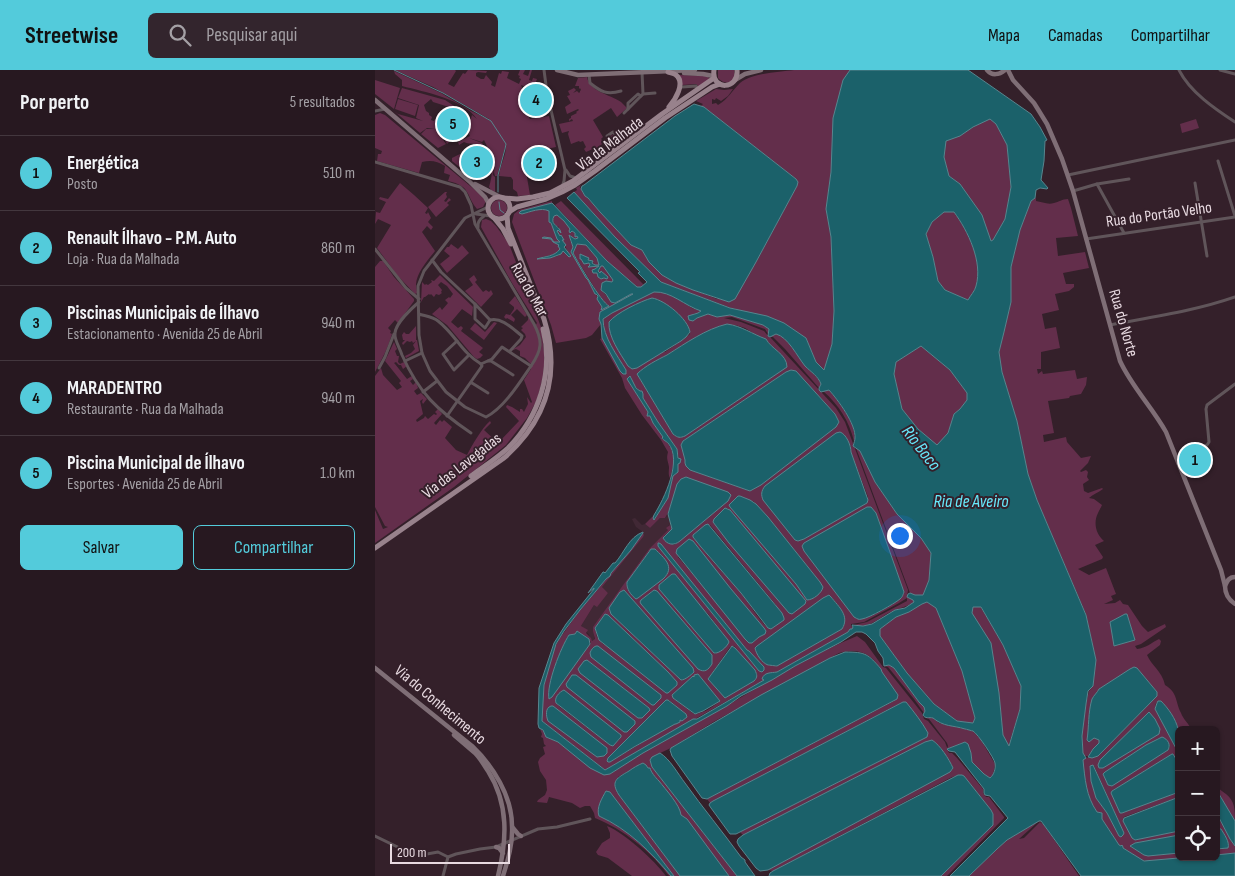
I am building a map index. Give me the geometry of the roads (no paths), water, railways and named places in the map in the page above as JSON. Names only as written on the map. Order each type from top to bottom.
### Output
[{"type":"main road","points":[[735,80],[737,70]]},
{"type":"main road","points":[[662,114],[673,102],[679,91],[678,78],[676,75],[668,72]]},
{"type":"main road","points":[[714,75],[720,84]]},
{"type":"main road","name":"Via da Malhada","points":[[502,198],[527,199],[550,193],[577,179],[714,75]]},
{"type":"main road","name":"Via da Malhada","points":[[508,214],[517,207],[547,199],[572,186],[711,87],[720,84],[727,86],[735,80]]},
{"type":"main road","points":[[502,198],[508,203],[510,209],[508,214],[502,219],[490,217],[488,206],[493,199],[502,198]]},
{"type":"main road","name":"Via das Lavegadas","points":[[375,547],[504,458],[527,433],[544,404],[550,383],[550,344],[544,319],[508,228],[508,214]]},
{"type":"main road","name":"Via das Lavegadas","points":[[375,547],[503,452],[523,430],[538,405],[545,380],[544,332],[515,254],[503,230],[490,217]]},
{"type":"main road","points":[[503,452],[513,446],[537,417],[536,414],[544,393],[548,371],[549,355],[545,341]]},
{"type":"street","points":[[545,70],[547,94],[565,170],[564,182],[561,187]]},
{"type":"street","points":[[557,70],[578,75],[642,72],[714,75]]},
{"type":"street","points":[[668,72],[695,70]]},
{"type":"street","points":[[735,80],[745,74],[761,70]]},
{"type":"street","name":"Rua do Norte","points":[[987,70],[992,74],[999,74],[1013,80]]},
{"type":"street","points":[[999,74],[1006,70]]},
{"type":"street","name":"Rua do Norte","points":[[1006,70],[1034,103],[1055,142],[1073,191],[1120,361],[1124,370],[1166,432],[1221,570],[1226,595],[1235,604]]},
{"type":"street","points":[[1179,70],[1191,86],[1212,107],[1235,122]]},
{"type":"street","points":[[1220,70],[1235,74]]},
{"type":"street","points":[[642,72],[642,95]]},
{"type":"street","points":[[589,75],[590,83],[597,89],[611,94],[621,91]]},
{"type":"street","points":[[682,88],[695,86],[697,88]]},
{"type":"street","points":[[624,112],[642,95],[655,93]]},
{"type":"street","points":[[375,100],[469,181],[485,197],[488,206],[465,218],[424,271],[418,286],[419,334],[422,353],[430,371],[445,392],[457,401]]},
{"type":"street","points":[[375,111],[385,109]]},
{"type":"street","points":[[607,136],[613,132],[622,142],[626,141]]},
{"type":"street","points":[[1068,175],[1235,140]]},
{"type":"street","points":[[1218,161],[1235,216]]},
{"type":"street","name":"Rua do Mar","points":[[375,162],[459,187],[465,192],[473,210],[475,224],[539,334],[541,346],[537,356],[506,400],[492,414],[486,417],[457,401]]},
{"type":"street","points":[[565,170],[569,176],[577,179]]},
{"type":"street","points":[[1073,191],[1097,184],[1129,179]]},
{"type":"street","points":[[469,181],[502,198]]},
{"type":"street","points":[[1195,183],[1207,256]]},
{"type":"street","points":[[1097,184],[1124,233]]},
{"type":"street","points":[[473,214],[490,217]]},
{"type":"street","name":"Rua do Portão Velho","points":[[1086,238],[1235,216]]},
{"type":"street","points":[[479,230],[478,224],[480,219],[490,217]]},
{"type":"street","points":[[375,249],[406,288],[419,301]]},
{"type":"street","points":[[432,260],[441,272],[490,320]]},
{"type":"street","points":[[1110,326],[1222,302],[1235,297]]},
{"type":"street","points":[[379,368],[401,321],[419,301]]},
{"type":"street","points":[[475,304],[475,319],[485,328],[490,320],[495,318],[522,336],[510,351]]},
{"type":"street","points":[[419,314],[436,320],[447,329],[472,358],[481,364]]},
{"type":"street","points":[[395,332],[396,340],[405,361],[423,392],[447,416],[471,432]]},
{"type":"street","points":[[457,341],[443,354],[454,370],[469,355]]},
{"type":"street","points":[[481,364],[492,359],[502,346],[531,366]]},
{"type":"street","points":[[405,361],[422,353]]},
{"type":"street","points":[[487,362],[491,361],[513,375]]},
{"type":"street","points":[[447,416],[482,366],[481,364]]},
{"type":"street","points":[[423,392],[437,381]]},
{"type":"street","points":[[470,384],[472,383],[488,393]]},
{"type":"street","points":[[1177,458],[1207,445],[1209,442],[1207,405],[1235,384]]},
{"type":"street","points":[[1221,570],[1225,574],[1234,577]]},
{"type":"street","points":[[1225,586],[1229,579],[1234,577]]},
{"type":"street","name":"Via do Conhecimento","points":[[375,670],[478,752],[502,787],[513,826],[508,860],[503,876]]},
{"type":"street","name":"Via do Conhecimento","points":[[375,670],[476,754],[491,776],[499,792],[504,816],[504,843],[498,876]]},
{"type":"street","points":[[375,836],[412,854],[438,852],[448,857],[480,848],[496,847],[538,829],[557,828],[590,819]]},
{"type":"street","points":[[513,826],[521,836]]},
{"type":"street","points":[[496,847],[503,853]]},
{"type":"street","points":[[444,876],[448,857]]},
{"type":"water","name":"Ria de Aveiro","points":[[850,70],[968,70],[1031,114],[1047,140],[1045,141],[1041,180],[1048,188],[1036,190],[1035,198],[1031,201],[1020,230],[1011,267],[1011,302],[999,352],[1002,372],[1017,421],[1028,474],[1037,500],[1086,615],[1096,660],[1093,686],[1088,691],[1082,736],[1083,753],[1086,758],[1083,760],[1090,800],[1097,812],[1102,813],[1102,819],[1119,845],[1122,845],[1123,848],[1144,861],[1175,858],[1175,861],[1220,861],[1220,855],[1235,853],[1235,876],[1081,876],[1041,821],[1039,821],[1007,840],[969,876],[950,876],[1008,818],[990,796],[985,795],[984,789],[955,752],[947,749],[965,742],[968,744],[972,762],[990,778],[993,775],[995,763],[973,731],[945,724],[924,716],[924,707],[894,668],[889,665],[884,666],[883,658],[875,643],[862,632],[856,632],[741,696],[610,774],[604,775],[590,768],[558,742],[546,737],[543,730],[539,728],[539,688],[554,643],[566,624],[594,589],[588,593],[603,572],[605,573],[615,563],[638,534],[643,532],[631,550],[564,631],[556,644],[544,685],[542,721],[605,770],[764,680],[762,679],[766,674],[777,672],[848,632],[852,629],[852,625],[863,626],[872,624],[895,610],[905,608],[914,602],[907,597],[908,594],[923,595],[929,580],[931,553],[921,538],[897,514],[875,482],[860,451],[853,446],[855,432],[850,419],[829,390],[821,392],[819,390],[821,384],[818,379],[784,339],[776,334],[768,336],[769,329],[763,325],[730,315],[717,317],[708,314],[693,321],[689,320],[688,316],[701,311],[672,296],[654,292],[603,319],[608,339],[626,370],[626,374],[623,374],[602,338],[599,319],[600,312],[633,294],[615,303],[611,302],[601,290],[602,283],[606,281],[612,282],[613,280],[603,266],[598,271],[600,273],[601,271],[608,277],[607,279],[601,279],[597,273],[593,273],[592,270],[599,266],[588,267],[589,263],[584,264],[580,259],[580,254],[589,258],[588,260],[593,261],[592,263],[595,265],[599,265],[597,258],[586,245],[577,244],[573,253],[585,274],[609,306],[601,310],[602,307],[597,299],[598,296],[595,294],[571,252],[573,247],[569,235],[575,239],[578,238],[577,236],[575,237],[575,233],[572,231],[570,233],[570,229],[564,221],[557,215],[554,216],[553,223],[560,230],[561,233],[557,231],[564,240],[562,240],[566,245],[564,247],[571,256],[569,257],[563,251],[561,254],[550,258],[537,259],[552,255],[560,249],[559,245],[553,242],[551,239],[542,238],[551,238],[554,242],[560,242],[549,222],[549,211],[539,210],[519,213],[552,203],[607,261],[637,287],[641,287],[647,282],[638,273],[640,272],[567,198],[574,192],[615,237],[661,282],[730,308],[767,316],[784,323],[806,338],[816,362],[824,370],[832,344],[834,311],[831,237],[826,209],[831,172],[833,118],[843,80]],"holes":[[[990,119],[996,124],[1007,145],[1011,187],[1005,219],[991,241],[982,215],[960,184],[949,176],[944,157],[946,141],[960,136]],[[944,212],[954,212],[969,237],[976,257],[978,277],[975,288],[968,300],[945,290],[938,281],[926,234],[932,222]],[[921,346],[950,370],[967,393],[967,400],[954,414],[948,433],[937,445],[918,429],[902,409],[894,374],[896,362]],[[927,602],[936,608],[962,671],[975,718],[973,723],[957,721],[934,704],[907,673],[880,636],[880,629],[896,617]],[[973,607],[981,607],[1003,645],[1021,686],[1020,709],[1009,746],[1003,735],[991,643],[972,613]]]},
{"type":"water","points":[[694,104],[704,107],[798,182],[735,299],[729,302],[693,290],[662,275],[649,262],[642,250],[631,245],[585,196],[581,189],[582,186],[675,116]]},
{"type":"water","points":[[652,298],[663,302],[681,316],[690,332],[681,341],[637,368],[632,369],[628,366],[615,345],[610,333],[609,322],[629,308]]},
{"type":"water","points":[[727,324],[742,328],[766,339],[782,355],[787,367],[685,436],[678,437],[673,434],[637,374],[696,337],[711,329]]},
{"type":"water","points":[[791,370],[796,371],[835,414],[839,422],[836,427],[761,485],[750,491],[690,470],[686,466],[681,445],[683,441]]},
{"type":"water","points":[[630,376],[636,388],[642,391],[643,398],[677,449],[678,458],[681,459],[678,464],[678,472],[673,476],[668,498],[654,520],[654,515],[667,490],[674,459],[668,443],[662,438],[650,416],[647,416],[648,412],[627,379]]},
{"type":"water","points":[[840,432],[849,443],[868,500],[867,503],[804,539],[795,540],[763,500],[763,490],[765,486],[836,433]]},
{"type":"water","points":[[686,477],[728,492],[731,495],[728,501],[680,541],[671,544],[663,538],[672,529],[668,514],[677,484]]},
{"type":"water","points":[[738,496],[756,504],[820,582],[823,587],[817,596],[807,600],[796,584],[730,507],[729,505]]},
{"type":"water","points":[[867,507],[871,507],[876,513],[904,592],[901,598],[893,604],[870,616],[859,619],[854,617],[802,546],[804,543]]},
{"type":"water","points":[[725,508],[730,510],[806,601],[805,604],[792,614],[789,613],[713,522]]},
{"type":"water","points":[[708,524],[782,613],[784,620],[771,629],[768,628],[693,537],[693,535]]},
{"type":"water","points":[[689,539],[693,541],[764,628],[765,634],[749,643],[676,553],[677,549]]},
{"type":"water","points":[[658,543],[661,544],[747,650],[764,667],[762,672],[759,671],[661,550]]},
{"type":"water","points":[[651,549],[655,549],[665,559],[669,571],[663,579],[636,599],[629,592],[627,582]]},
{"type":"water","points":[[672,574],[675,574],[728,640],[729,642],[725,648],[714,653],[659,589],[659,585]]},
{"type":"water","points":[[624,590],[693,668],[694,672],[690,676],[681,680],[611,614],[609,608],[620,592]]},
{"type":"water","points":[[654,590],[657,591],[712,655],[712,664],[708,669],[703,671],[698,669],[641,604],[641,600]]},
{"type":"water","points":[[829,595],[844,616],[845,620],[842,629],[777,666],[766,664],[755,648]]},
{"type":"water","points":[[605,614],[668,672],[677,682],[677,685],[666,693],[599,640],[595,628]]},
{"type":"water","points":[[1127,614],[1135,640],[1114,646],[1110,622]]},
{"type":"water","points":[[577,631],[589,639],[590,644],[549,699],[550,685],[558,657],[569,635],[575,634]]},
{"type":"water","points":[[596,646],[661,695],[661,698],[652,705],[591,657],[590,652]]},
{"type":"water","points":[[732,646],[755,670],[757,677],[754,681],[725,698],[708,679]]},
{"type":"water","points":[[845,652],[862,653],[873,660],[898,695],[897,699],[707,799],[702,798],[672,756],[671,748],[761,695]]},
{"type":"water","points":[[587,660],[650,710],[642,718],[638,718],[580,673],[578,669]]},
{"type":"water","points":[[1134,667],[1137,668],[1157,692],[1157,696],[1098,756],[1088,757],[1099,743],[1099,740],[1094,738],[1089,742],[1087,740],[1092,699],[1099,689]]},
{"type":"water","points":[[698,674],[720,701],[695,714],[673,698],[672,695],[694,675]]},
{"type":"water","points":[[572,675],[576,675],[635,721],[635,724],[627,732],[624,732],[567,687],[566,684]]},
{"type":"water","points":[[564,690],[621,735],[613,746],[556,703],[557,695]]},
{"type":"water","points":[[666,700],[686,714],[687,717],[608,762],[608,758]]},
{"type":"water","points":[[1158,701],[1161,701],[1175,721],[1177,726],[1175,726],[1175,746],[1155,709]]},
{"type":"water","points":[[906,702],[921,721],[928,733],[927,737],[736,834],[730,834],[709,805],[713,801]]},
{"type":"water","points":[[551,706],[607,748],[607,753],[604,756],[597,757],[548,721],[547,710]]},
{"type":"water","points":[[1149,712],[1160,729],[1159,734],[1103,768],[1099,768],[1100,760]]},
{"type":"water","points":[[1162,737],[1168,742],[1168,750],[1112,786],[1108,785],[1103,774],[1105,772],[1146,745]]},
{"type":"water","points":[[932,740],[941,749],[953,768],[950,772],[768,870],[760,871],[756,868],[739,846],[738,839],[743,835]]},
{"type":"water","points":[[660,753],[670,763],[745,860],[755,876],[737,876],[652,767],[650,760]]},
{"type":"water","points":[[1172,754],[1175,757],[1175,793],[1120,813],[1111,793]]},
{"type":"water","points":[[643,763],[650,768],[675,802],[681,815],[687,819],[729,876],[680,876],[616,790],[615,783],[618,778]]},
{"type":"water","points":[[1093,765],[1124,833],[1121,837],[1096,798],[1091,781],[1090,766]]},
{"type":"water","points":[[958,775],[964,776],[991,810],[993,825],[941,876],[769,876],[773,871]]},
{"type":"water","points":[[606,791],[610,792],[674,876],[671,876],[629,834],[599,816],[599,806]]},
{"type":"water","points":[[1220,796],[1235,821],[1235,846],[1220,820]]},
{"type":"water","points":[[1175,799],[1175,832],[1135,840],[1123,821],[1124,818]]},
{"type":"water","points":[[1220,829],[1224,833],[1228,848],[1220,849]]},
{"type":"water","points":[[1175,836],[1175,853],[1144,855],[1130,846],[1135,843]]},
{"type":"waterway","points":[[394,70],[443,93],[491,121],[506,144],[498,175],[498,192]]},
{"type":"waterway","points":[[499,202],[500,210],[504,213]]},
{"type":"place","name":"MARADENTRO","points":[[536,100]]},
{"type":"place","name":"Piscina Municipal de Ílhavo","points":[[453,124]]},
{"type":"place","name":"Piscinas Municipais de Ílhavo","points":[[477,162]]},
{"type":"place","name":"Renault Ílhavo - P.M. Auto","points":[[539,163]]},
{"type":"place","name":"Energética","points":[[1195,460]]},
{"type":"water label","name":"Rio Boco","points":[[921,448]]}]
